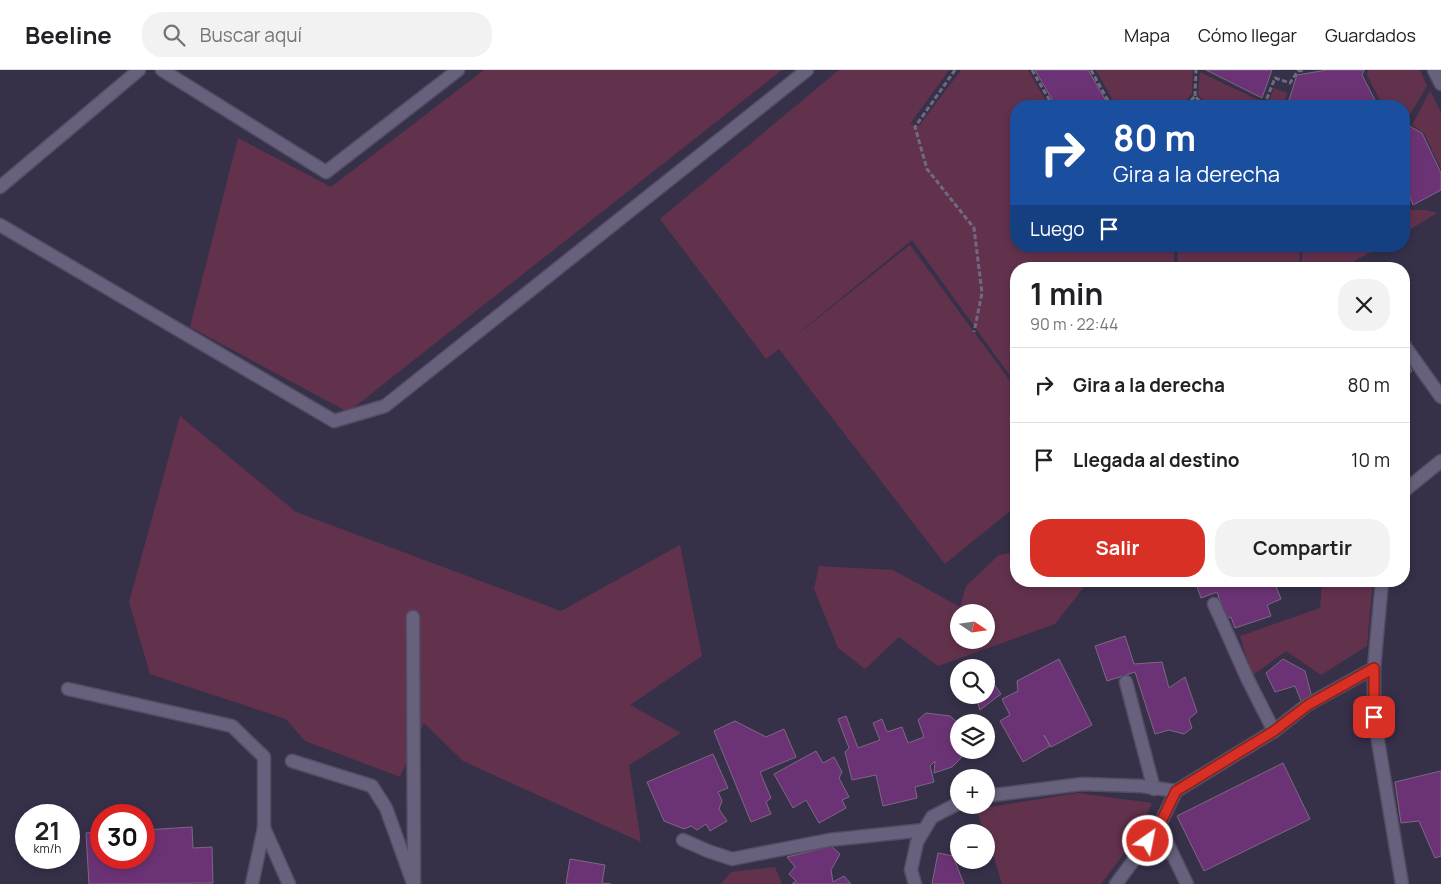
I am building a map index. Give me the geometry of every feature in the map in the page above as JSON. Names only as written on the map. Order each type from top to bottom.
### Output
[{"type":"street","points":[[0,187],[139,70]]},
{"type":"street","points":[[162,70],[326,172],[458,70]]},
{"type":"street","points":[[0,225],[334,421],[385,406],[807,70]]},
{"type":"street","points":[[1434,70],[1441,84]]},
{"type":"street","points":[[1410,353],[1441,397]]},
{"type":"street","points":[[1410,483],[1441,461]]},
{"type":"street","points":[[1381,587],[1374,668],[1374,717],[1402,884]]},
{"type":"street","points":[[1214,604],[1248,680],[1274,731]]},
{"type":"street","points":[[413,617],[414,884]]},
{"type":"street","points":[[1116,884],[1159,826],[1176,791],[1274,731],[1308,705],[1374,668]]},
{"type":"street","points":[[1126,682],[1154,788]]},
{"type":"street","points":[[68,689],[232,726],[264,757],[264,828],[252,884]]},
{"type":"street","points":[[292,761],[372,786],[386,808],[414,884]]},
{"type":"street","points":[[995,795],[1082,784],[1176,791]]},
{"type":"street","points":[[915,884],[911,870],[917,842],[932,817],[950,808]]},
{"type":"street","points":[[1159,826],[1187,884]]},
{"type":"street","points":[[264,828],[288,884]]},
{"type":"street","points":[[683,840],[732,859],[829,840],[924,830]]},
{"type":"path","points":[[955,70],[915,126],[927,169],[974,228],[982,293],[974,332]]},
{"type":"path","points":[[1032,70],[1050,100]]},
{"type":"path","points":[[1091,70],[1108,100]]},
{"type":"path","points":[[1191,100],[1195,96],[1196,70]]},
{"type":"path","points":[[1266,100],[1275,78],[1290,83],[1298,71],[1304,70]]},
{"type":"path","points":[[1195,96],[1199,100]]},
{"type":"shaded area","points":[[484,70],[782,70],[348,412],[190,327],[238,138],[331,187]]},
{"type":"shaded area","points":[[839,70],[949,70],[910,124],[919,126],[961,70],[1028,70],[1046,100],[1010,100],[1010,252],[1174,252],[1174,262],[1010,262],[1010,376],[912,240],[784,345],[910,245],[1010,381],[1010,511],[945,564],[779,349],[766,359],[660,219]]},
{"type":"shaded area","points":[[1096,70],[1193,70],[1192,94],[1186,100],[1113,100]]},
{"type":"shaded area","points":[[1368,70],[1420,70],[1427,86],[1410,114],[1410,100],[1380,100],[1367,75]]},
{"type":"shaded area","points":[[1200,72],[1258,100],[1203,100],[1198,95]]},
{"type":"shaded area","points":[[1274,88],[1287,93],[1285,100],[1269,100]]},
{"type":"shaded area","points":[[1430,91],[1441,112],[1441,169],[1424,133],[1412,125]]},
{"type":"shaded area","points":[[1410,210],[1425,210],[1437,213],[1410,229]]},
{"type":"shaded area","points":[[1178,252],[1300,252],[1299,262],[1177,262]]},
{"type":"shaded area","points":[[1302,252],[1371,252],[1353,262],[1302,262]]},
{"type":"shaded area","points":[[180,416],[296,512],[561,611],[680,545],[702,656],[630,705],[681,733],[629,765],[641,842],[463,761],[424,723],[400,777],[305,741],[286,719],[150,674],[129,602]]},
{"type":"shaded area","points":[[1010,553],[1010,587],[1084,587],[1055,624],[995,646],[995,604],[961,604],[966,586],[999,555]]},
{"type":"shaded area","points":[[819,566],[893,570],[955,604],[950,604],[950,649],[985,649],[958,659],[950,659],[950,662],[938,666],[899,637],[865,669],[838,648],[814,589]]},
{"type":"shaded area","points":[[1322,587],[1372,587],[1367,646],[1321,675],[1286,651],[1252,676],[1240,636],[1320,608]]},
{"type":"shaded area","points":[[1078,793],[1152,803],[1138,835],[1101,884],[1002,884],[995,861],[995,824],[981,824],[978,814],[995,814],[995,806]]},
{"type":"shaded area","points":[[775,867],[782,884],[721,884],[731,872]]},
{"type":"building","points":[[1035,70],[1088,70],[1106,100],[1052,100]]},
{"type":"building","points":[[1206,70],[1272,70],[1262,98]]},
{"type":"building","points":[[1327,70],[1364,70],[1362,75],[1375,100],[1289,100],[1297,75]]},
{"type":"building","points":[[1410,126],[1422,133],[1441,173],[1441,190],[1413,205],[1410,197]]},
{"type":"building","points":[[1197,587],[1276,587],[1281,599],[1267,605],[1271,616],[1235,628],[1231,617],[1226,619],[1217,592],[1201,598]]},
{"type":"building","points":[[1125,636],[1134,664],[1162,662],[1169,688],[1185,677],[1197,712],[1189,719],[1192,728],[1184,734],[1169,730],[1155,734],[1135,672],[1107,681],[1095,646]]},
{"type":"building","points":[[1059,659],[1092,725],[1051,747],[1044,735],[1050,746],[1023,762],[1000,721],[1010,715],[1002,699],[1018,691],[1017,681]]},
{"type":"building","points":[[1283,659],[1305,671],[1311,694],[1302,703],[1295,686],[1275,692],[1266,673]]},
{"type":"building","points":[[995,686],[1001,694],[995,699]]},
{"type":"building","points":[[978,704],[988,704],[980,710]]},
{"type":"building","points":[[926,713],[950,716],[950,759],[960,759],[952,767],[934,773],[935,761],[930,766],[934,782],[915,787],[917,798],[883,806],[876,775],[852,780],[845,752],[849,748],[838,719],[846,716],[858,748],[880,740],[873,723],[882,719],[887,732],[902,727],[908,743],[924,737],[918,720]]},
{"type":"building","points":[[735,721],[766,737],[784,729],[796,757],[760,772],[771,798],[766,802],[771,814],[751,822],[714,731]]},
{"type":"building","points":[[816,751],[823,763],[834,757],[842,772],[839,778],[849,797],[842,800],[846,808],[819,823],[806,800],[793,808],[774,774]]},
{"type":"building","points":[[713,754],[728,788],[718,792],[722,801],[719,809],[727,821],[710,831],[706,824],[697,830],[691,826],[684,829],[664,821],[647,782]]},
{"type":"building","points":[[1283,763],[1310,819],[1204,871],[1177,816]]},
{"type":"building","points":[[1441,771],[1441,856],[1435,858],[1419,821],[1401,823],[1395,782]]},
{"type":"building","points":[[192,827],[193,848],[212,847],[213,883],[89,884],[86,833],[90,833],[90,869],[155,869],[155,829]]},
{"type":"building","points":[[831,846],[840,854],[831,870],[833,882],[844,876],[851,884],[792,884],[796,881],[789,874],[795,867],[787,857]]},
{"type":"building","points":[[938,853],[950,855],[950,869],[958,869],[964,884],[932,884]]},
{"type":"building","points":[[570,859],[605,865],[602,883],[611,884],[566,884]]},
{"type":"route","points":[[1148,841],[1159,826],[1176,791],[1274,731],[1308,705],[1374,668],[1374,717]]}]
